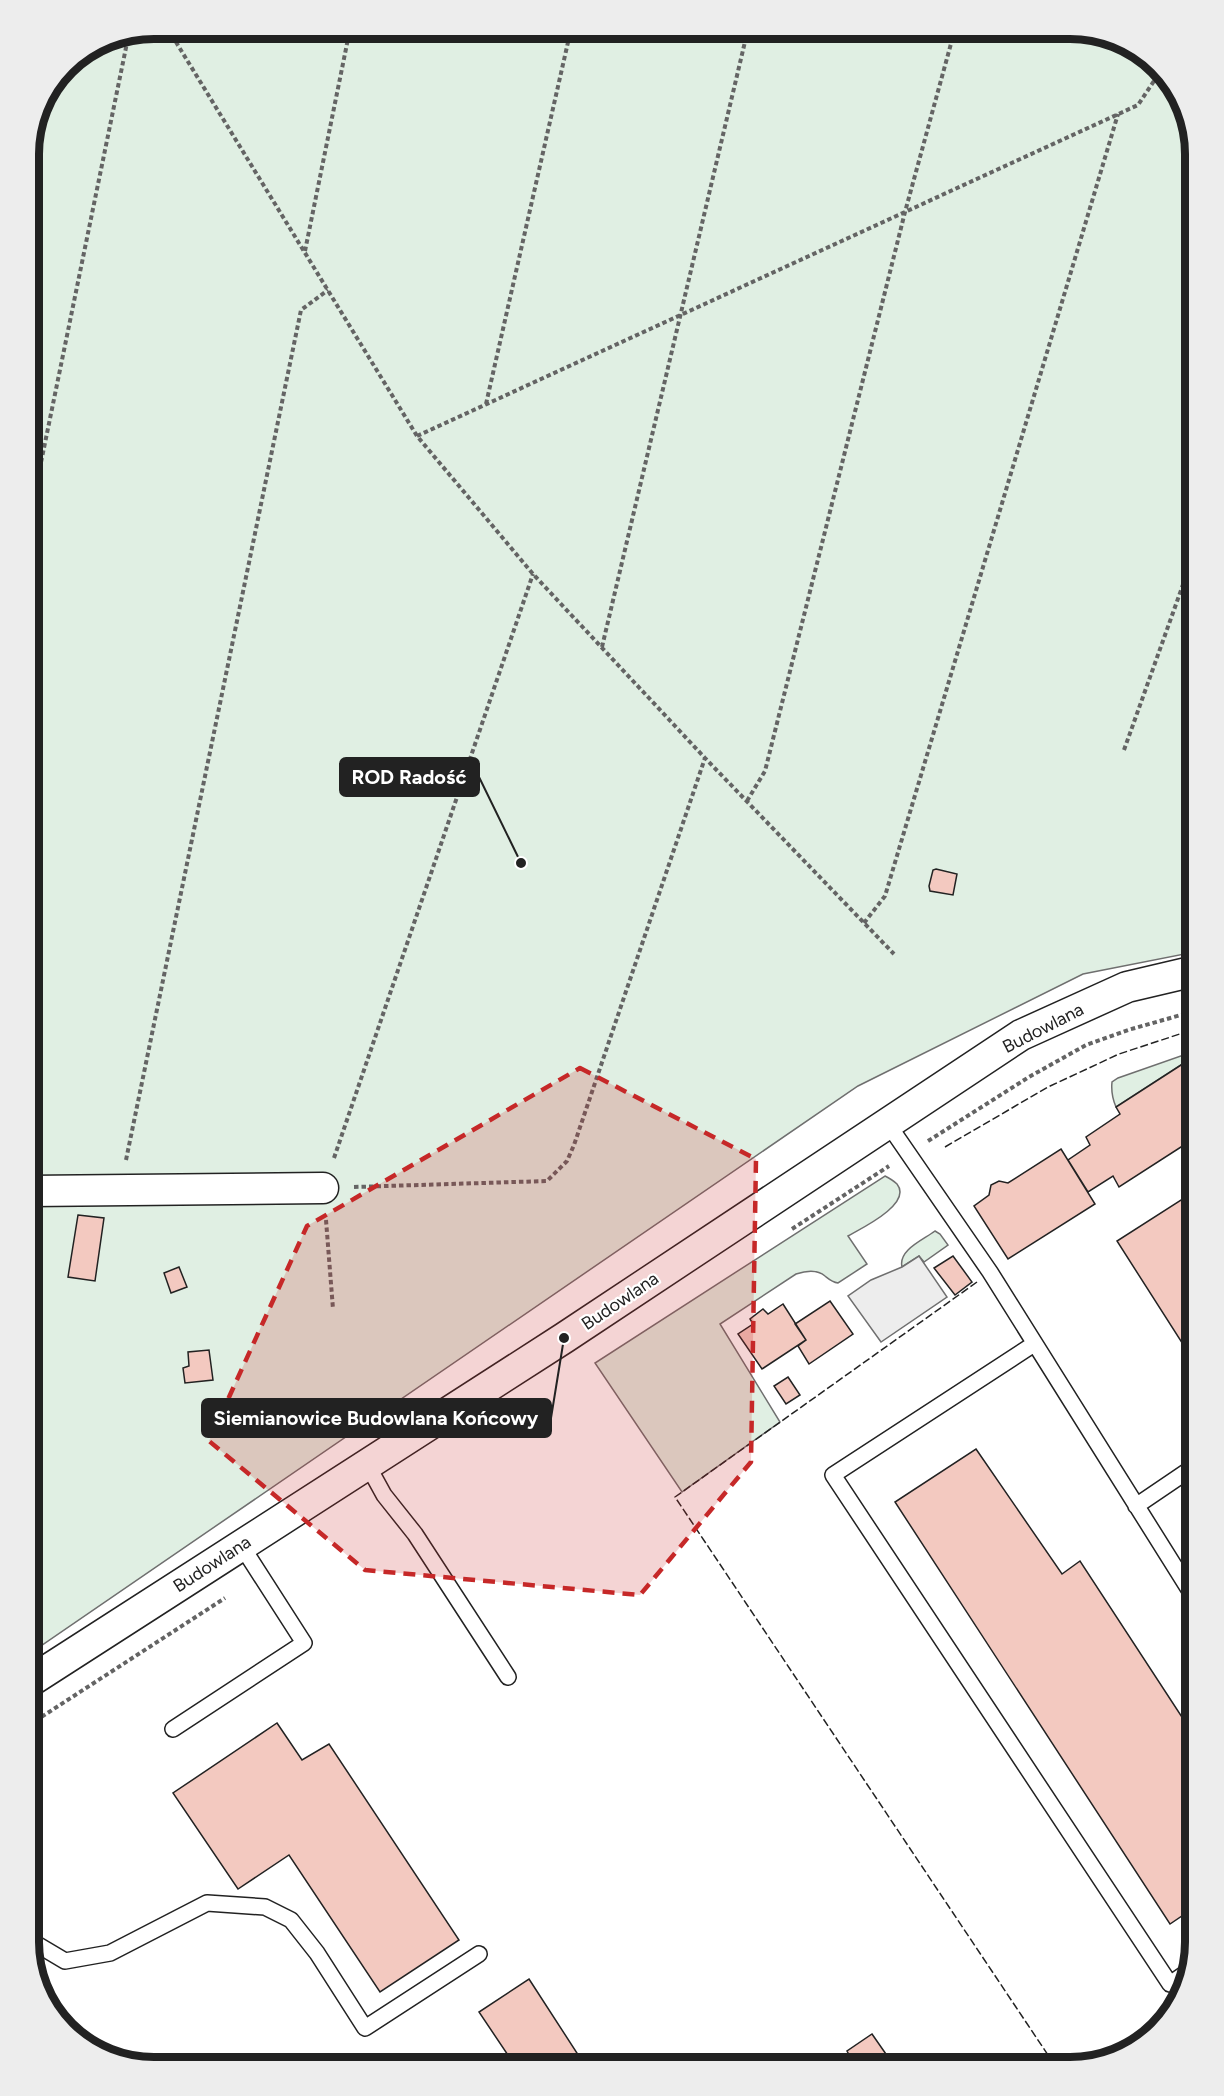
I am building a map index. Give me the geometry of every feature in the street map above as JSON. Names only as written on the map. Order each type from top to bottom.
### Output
[{"type":"street","name":"Budowlana","points":[[39,1675],[564,1338],[1021,1035],[1127,987],[1185,974]]},
{"type":"street","points":[[39,1191],[323,1188]]},
{"type":"lane","points":[[888,1124],[990,1272],[1185,1582]]},
{"type":"lane","points":[[1035,1344],[833,1475],[1170,1984],[1179,1978]]},
{"type":"lane","points":[[367,1464],[384,1495],[415,1534],[508,1677]]},
{"type":"lane","points":[[1136,1506],[1185,1473]]},
{"type":"lane","points":[[173,1728],[304,1643],[241,1545]]},
{"type":"lane","points":[[39,1946],[65,1961],[110,1953],[207,1903],[265,1907],[291,1920],[317,1953],[365,2028],[479,1954]]},
{"type":"path","points":[[175,39],[417,436],[533,574],[705,758],[894,954]]},
{"type":"path","points":[[305,252],[348,39]]},
{"type":"path","points":[[486,404],[570,39]]},
{"type":"path","points":[[602,648],[746,39]]},
{"type":"path","points":[[747,801],[765,771],[905,212],[952,39]]},
{"type":"path","points":[[39,472],[127,42]]},
{"type":"path","points":[[417,436],[1138,105],[1156,80],[1156,77]]},
{"type":"path","points":[[864,923],[885,896],[1118,114]]},
{"type":"path","points":[[120,1190],[301,310],[328,290]]},
{"type":"path","points":[[333,1309],[323,1188],[533,574]]},
{"type":"path","points":[[1124,750],[1185,581]]},
{"type":"path","points":[[323,1188],[547,1181],[567,1161],[705,758]]},
{"type":"highlighted area","points":[[580,1068],[756,1159],[751,1462],[640,1595],[365,1570],[209,1441],[307,1226]]},
{"type":"green space","points":[[154,39],[1078,39],[1093,41],[1121,51],[1146,67],[1157,78],[1166,90],[1179,117],[1185,146],[1185,954],[1083,974],[858,1086],[39,1647],[39,146],[43,124],[51,103],[67,78],[78,67],[96,54],[117,45]]},
{"type":"green space","points":[[1185,1055],[1185,1062],[1116,1107],[1112,1095],[1112,1082]]},
{"type":"green space","points":[[885,1176],[897,1184],[900,1192],[898,1200],[883,1215],[848,1236],[867,1264],[838,1283],[815,1272],[807,1271],[796,1274],[720,1324],[780,1422],[682,1492],[595,1363]]},
{"type":"green space","points":[[935,1231],[948,1245],[924,1262],[919,1256],[902,1267],[904,1255]]},
{"type":"shaded area","points":[[919,1256],[947,1297],[881,1342],[848,1296],[871,1280],[902,1267]]},
{"type":"building","points":[[933,870],[957,874],[953,895],[930,891]]},
{"type":"building","points":[[1185,1062],[1185,1144],[1119,1187],[1113,1176],[1088,1192],[1068,1160],[1090,1145],[1086,1137],[1120,1114],[1116,1107]]},
{"type":"building","points":[[1061,1149],[1095,1204],[1008,1259],[974,1206],[989,1195],[991,1185],[999,1181],[1008,1183]]},
{"type":"building","points":[[1185,1197],[1185,1347],[1117,1241]]},
{"type":"building","points":[[78,1215],[104,1218],[95,1281],[68,1277]]},
{"type":"building","points":[[953,1256],[972,1282],[955,1295],[934,1268]]},
{"type":"building","points":[[179,1267],[187,1287],[171,1293],[164,1273]]},
{"type":"building","points":[[830,1301],[853,1334],[809,1364],[798,1346],[806,1340],[795,1324]]},
{"type":"building","points":[[783,1304],[806,1340],[762,1369],[738,1334],[753,1324],[750,1319],[763,1309],[768,1314]]},
{"type":"building","points":[[209,1350],[213,1380],[185,1383],[183,1368],[189,1366],[188,1352]]},
{"type":"building","points":[[788,1377],[800,1395],[786,1404],[774,1386]]},
{"type":"building","points":[[976,1449],[1062,1574],[1080,1561],[1185,1722],[1185,1914],[1170,1924],[895,1502]]},
{"type":"building","points":[[277,1723],[302,1760],[329,1744],[459,1940],[380,1992],[289,1855],[238,1889],[173,1793]]},
{"type":"building","points":[[529,1979],[580,2057],[509,2057],[479,2012]]},
{"type":"building","points":[[872,2034],[888,2057],[850,2057],[847,2051]]},
{"type":"fence","points":[[945,1147],[1048,1087],[1119,1054],[1185,1032]]},
{"type":"fence","points":[[977,1282],[675,1497],[1049,2057]]},
{"type":"place","name":"ROD Radość","points":[[521,863]]},
{"type":"place","name":"Siemianowice Budowlana Końcowy","points":[[564,1338]]}]
